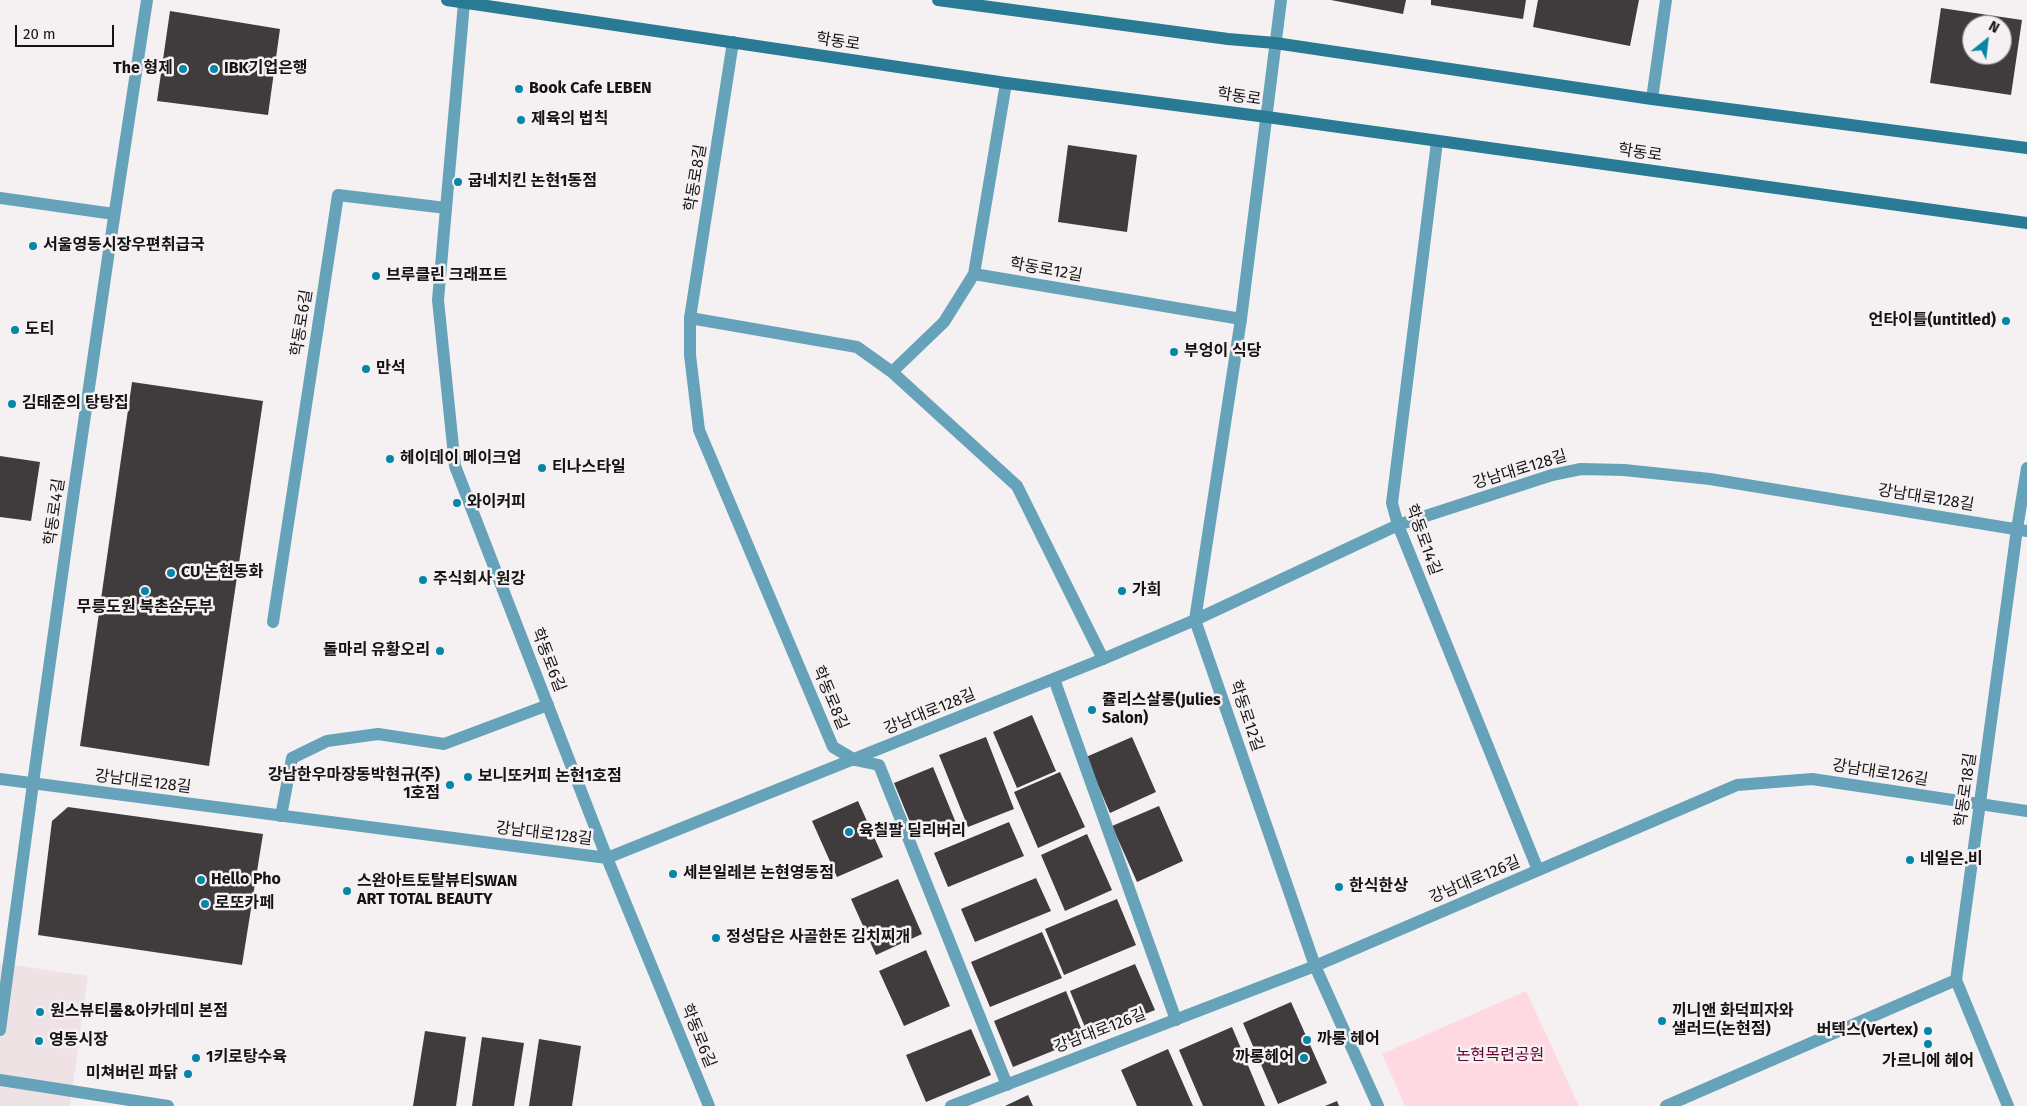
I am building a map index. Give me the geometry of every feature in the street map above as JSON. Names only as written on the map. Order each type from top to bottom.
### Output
[{"type":"main road","name":"학동로","points":[[447,0],[1006,83],[1267,117],[2027,223]]},
{"type":"main road","points":[[938,0],[1006,5],[1228,39],[1275,43],[1652,99],[2027,148]]},
{"type":"street","name":"학동로4길","points":[[0,1030],[32,784],[114,214],[147,0]]},
{"type":"street","name":"학동로12길","points":[[1281,0],[1241,319],[1195,620],[1315,966],[1378,1106]]},
{"type":"street","points":[[1652,99],[1666,0]]},
{"type":"street","name":"학동로6길","points":[[464,3],[438,300],[455,466],[607,858],[709,1106]]},
{"type":"street","name":"학동로8길","points":[[733,42],[690,318],[690,355],[699,430],[833,746],[855,760],[879,765],[1007,1084]]},
{"type":"street","points":[[892,372],[944,322],[974,274],[1006,83]]},
{"type":"street","name":"학동로14길","points":[[1437,142],[1392,503],[1398,525],[1538,870]]},
{"type":"street","name":"학동로6길","points":[[274,622],[338,195],[446,208]]},
{"type":"street","points":[[0,198],[114,214]]},
{"type":"street","name":"학동로12길","points":[[974,274],[1241,319]]},
{"type":"street","points":[[690,318],[857,347],[892,372],[1017,486],[1103,659]]},
{"type":"street","name":"학동로18길","points":[[1956,980],[2022,530],[2027,468]]},
{"type":"street","name":"강남대로128길","points":[[0,779],[607,858],[1103,659],[1195,620],[1398,525],[1552,475],[1581,469],[1624,470],[1710,479],[2022,530]]},
{"type":"street","points":[[1054,679],[1176,1020]]},
{"type":"street","points":[[280,816],[292,758],[328,741],[378,734],[444,744],[548,705]]},
{"type":"street","name":"강남대로126길","points":[[951,1106],[1315,966],[1737,785],[1812,779],[2027,811]]},
{"type":"street","points":[[1666,1106],[1956,980],[2008,1106]]},
{"type":"street","points":[[0,1080],[168,1106]]},
{"type":"shaded area","name":"영동시장","points":[[0,963],[88,976],[70,1106],[0,1106]]},
{"type":"green space","name":"논현목련공원","points":[[1526,991],[1579,1106],[1405,1106],[1382,1054]]},
{"type":"building","points":[[1331,0],[1406,0],[1403,14]]},
{"type":"building","points":[[1431,0],[1526,0],[1523,19],[1431,5]]},
{"type":"building","points":[[1538,0],[1639,0],[1630,46],[1533,27]]},
{"type":"building","points":[[1941,8],[1988,15],[1962,15],[1962,65],[2012,65],[2012,19],[2022,20],[2011,95],[1930,83]]},
{"type":"building","points":[[170,11],[280,29],[268,115],[157,101]]},
{"type":"building","points":[[1068,145],[1137,155],[1127,232],[1058,222]]},
{"type":"building","points":[[132,382],[263,401],[209,766],[80,746]]},
{"type":"building","points":[[0,456],[40,462],[31,521],[0,517]]},
{"type":"building","points":[[1032,715],[1056,771],[1017,788],[993,732]]},
{"type":"building","points":[[986,737],[1014,809],[968,827],[939,755]]},
{"type":"building","points":[[1132,737],[1156,792],[1110,813],[1086,757]]},
{"type":"building","points":[[933,767],[956,823],[917,839],[894,783]]},
{"type":"building","points":[[1060,772],[1085,827],[1038,848],[1014,792]]},
{"type":"building","points":[[858,801],[883,857],[837,877],[812,821]]},
{"type":"building","points":[[1159,806],[1183,861],[1137,882],[1112,826]]},
{"type":"building","points":[[68,807],[263,834],[242,965],[38,935],[52,821]]},
{"type":"building","points":[[1009,822],[1024,856],[948,887],[934,853]]},
{"type":"building","points":[[1087,834],[1112,890],[1065,911],[1041,855]]},
{"type":"building","points":[[1036,878],[1051,911],[975,942],[961,909]]},
{"type":"building","points":[[898,879],[922,934],[876,955],[851,899]]},
{"type":"building","points":[[1117,899],[1136,945],[1064,975],[1045,929]]},
{"type":"building","points":[[1042,932],[1062,978],[990,1007],[971,962]]},
{"type":"building","points":[[926,950],[950,1006],[904,1026],[879,971]]},
{"type":"building","points":[[1135,964],[1155,1010],[1089,1037],[1070,991]]},
{"type":"building","points":[[1066,991],[1085,1038],[1013,1067],[994,1021]]},
{"type":"building","points":[[1291,1002],[1327,1083],[1278,1104],[1243,1023]]},
{"type":"building","points":[[1232,1027],[1265,1106],[1203,1106],[1179,1050]]},
{"type":"building","points":[[971,1029],[991,1075],[926,1102],[906,1055]]},
{"type":"building","points":[[425,1031],[466,1037],[456,1106],[413,1106]]},
{"type":"building","points":[[482,1037],[524,1043],[514,1106],[472,1106]]},
{"type":"building","points":[[539,1039],[581,1046],[572,1106],[529,1106]]},
{"type":"building","points":[[1168,1049],[1193,1106],[1137,1106],[1121,1070]]},
{"type":"building","points":[[1028,1095],[1033,1106],[1005,1106]]},
{"type":"building","points":[[1337,1101],[1339,1106],[1325,1106]]},
{"type":"place","name":"The 형제","points":[[183,69]]},
{"type":"place","name":"IBK기업은행","points":[[214,69]]},
{"type":"place","name":"Book Cafe LEBEN","points":[[519,89]]},
{"type":"place","name":"제육의 법칙","points":[[521,120]]},
{"type":"place","name":"굽네치킨 논현1동점","points":[[458,182]]},
{"type":"place","name":"서울영동시장우편취급국","points":[[33,246]]},
{"type":"place","name":"브루클린 크래프트","points":[[376,276]]},
{"type":"place","name":"언타이틀(untitled)","points":[[2006,321]]},
{"type":"place","name":"도티","points":[[15,330]]},
{"type":"place","name":"부엉이 식당","points":[[1174,352]]},
{"type":"place","name":"만석","points":[[366,369]]},
{"type":"place","name":"김태준의 탕탕집","points":[[12,404]]},
{"type":"place","name":"헤이데이 메이크업","points":[[390,459]]},
{"type":"place","name":"티나스타일","points":[[542,468]]},
{"type":"place","name":"와이커피","points":[[457,503]]},
{"type":"place","name":"CU 논현동화","points":[[171,573]]},
{"type":"place","name":"주식회사 원강","points":[[423,580]]},
{"type":"place","name":"무릉도원 북촌순두부","points":[[145,591]]},
{"type":"place","name":"가희","points":[[1122,591]]},
{"type":"place","name":"돌마리 유황오리","points":[[440,651]]},
{"type":"place","name":"쥴리스살롱(Julies Salon)","points":[[1092,710]]},
{"type":"place","name":"보니또커피 논현1호점","points":[[468,777]]},
{"type":"place","name":"강남한우마장동박현규(주) 1호점","points":[[450,785]]},
{"type":"place","name":"육칠팔 딜리버리","points":[[849,832]]},
{"type":"place","name":"네일은.비","points":[[1910,860]]},
{"type":"place","name":"세븐일레븐 논현영동점","points":[[673,874]]},
{"type":"place","name":"Hello Pho","points":[[201,880]]},
{"type":"place","name":"한식한상","points":[[1339,887]]},
{"type":"place","name":"스완아트토탈뷰티SWAN ART TOTAL BEAUTY","points":[[347,891]]},
{"type":"place","name":"로또카페","points":[[205,904]]},
{"type":"place","name":"정성담은 사골한돈 김치찌개","points":[[716,938]]},
{"type":"place","name":"원스뷰티룸&아카데미 본점","points":[[40,1012]]},
{"type":"place","name":"끼니앤 화덕피자와 샐러드(논현점)","points":[[1662,1021]]},
{"type":"place","name":"버텍스(Vertex)","points":[[1928,1031]]},
{"type":"place","name":"까롱 헤어","points":[[1307,1040]]},
{"type":"place","name":"영동시장","points":[[39,1041]]},
{"type":"place","name":"가르니에 헤어","points":[[1928,1044]]},
{"type":"place","name":"1키로탕수육","points":[[196,1058]]},
{"type":"place","name":"까롱헤어","points":[[1304,1058]]},
{"type":"place","name":"미쳐버린 파닭","points":[[188,1074]]}]
